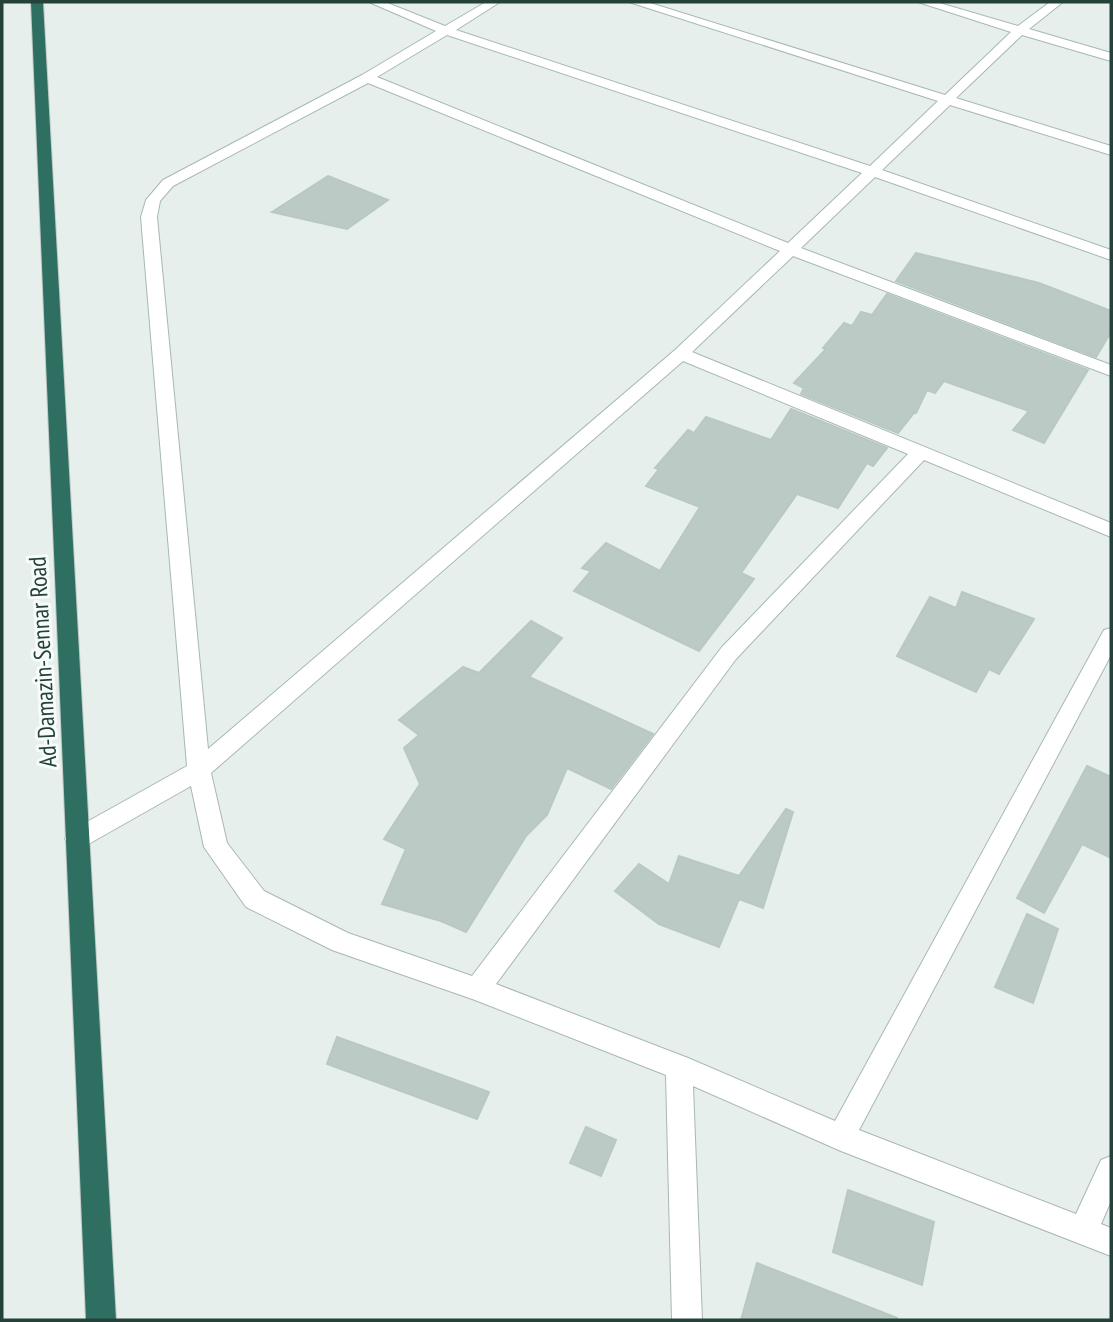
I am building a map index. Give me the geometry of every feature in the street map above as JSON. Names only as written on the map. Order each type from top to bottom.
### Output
[{"type":"highway","name":"Ad-Damazin-Sennar Road","points":[[37,2],[101,1320]]},
{"type":"street","points":[[375,2],[447,31],[872,171],[1111,255]]},
{"type":"street","points":[[494,2],[367,78],[168,183],[153,200],[149,217],[199,770],[216,847],[255,899],[341,942],[477,989],[679,1067],[841,1137],[1111,1242]]},
{"type":"street","points":[[635,2],[1111,150]]},
{"type":"street","points":[[924,2],[1111,57]]},
{"type":"street","points":[[77,839],[199,770],[681,354],[1020,30],[1057,2]]},
{"type":"street","points":[[367,78],[789,249],[1111,371]]},
{"type":"street","points":[[681,354],[1111,530]]},
{"type":"street","points":[[477,989],[729,653],[920,453]]},
{"type":"street","points":[[841,1137],[1111,636]]},
{"type":"street","points":[[679,1067],[687,1320]]},
{"type":"street","points":[[1083,1231],[1111,1170]]},
{"type":"building","points":[[328,176],[388,200],[347,229],[272,212]]},
{"type":"building","points":[[916,253],[1039,283],[1111,311],[1111,332],[1096,357],[896,281]]},
{"type":"building","points":[[887,294],[1088,370],[1044,443],[1013,430],[1029,411],[944,381],[935,393],[927,390],[916,413],[898,433],[801,394],[804,388],[794,383],[826,349],[823,348],[844,323],[852,326],[861,312],[872,315]]},
{"type":"building","points":[[791,409],[887,448],[873,466],[867,463],[838,508],[797,494],[741,573],[754,579],[699,651],[574,591],[591,571],[582,568],[606,543],[660,571],[700,507],[646,486],[659,469],[655,468],[688,430],[694,433],[706,417],[771,440]]},
{"type":"building","points":[[962,592],[1034,619],[999,674],[989,669],[976,692],[897,656],[930,597],[956,608]]},
{"type":"building","points":[[531,621],[562,638],[529,677],[653,734],[611,789],[567,768],[547,815],[526,836],[466,932],[441,921],[382,904],[406,849],[384,839],[420,784],[404,748],[419,735],[399,720],[463,667],[479,673]]},
{"type":"building","points":[[1087,766],[1111,777],[1111,858],[1082,844],[1044,913],[1017,898]]},
{"type":"building","points":[[786,809],[793,812],[763,908],[739,899],[719,947],[659,924],[615,891],[639,864],[669,884],[679,856],[739,876]]},
{"type":"building","points":[[1027,914],[1058,929],[1033,1003],[995,987]]},
{"type":"building","points":[[337,1037],[489,1092],[477,1119],[327,1064]]},
{"type":"building","points":[[586,1127],[616,1140],[601,1176],[570,1163]]},
{"type":"building","points":[[848,1190],[934,1222],[922,1285],[833,1252]]},
{"type":"building","points":[[757,1263],[897,1318],[897,1320],[741,1320]]}]
